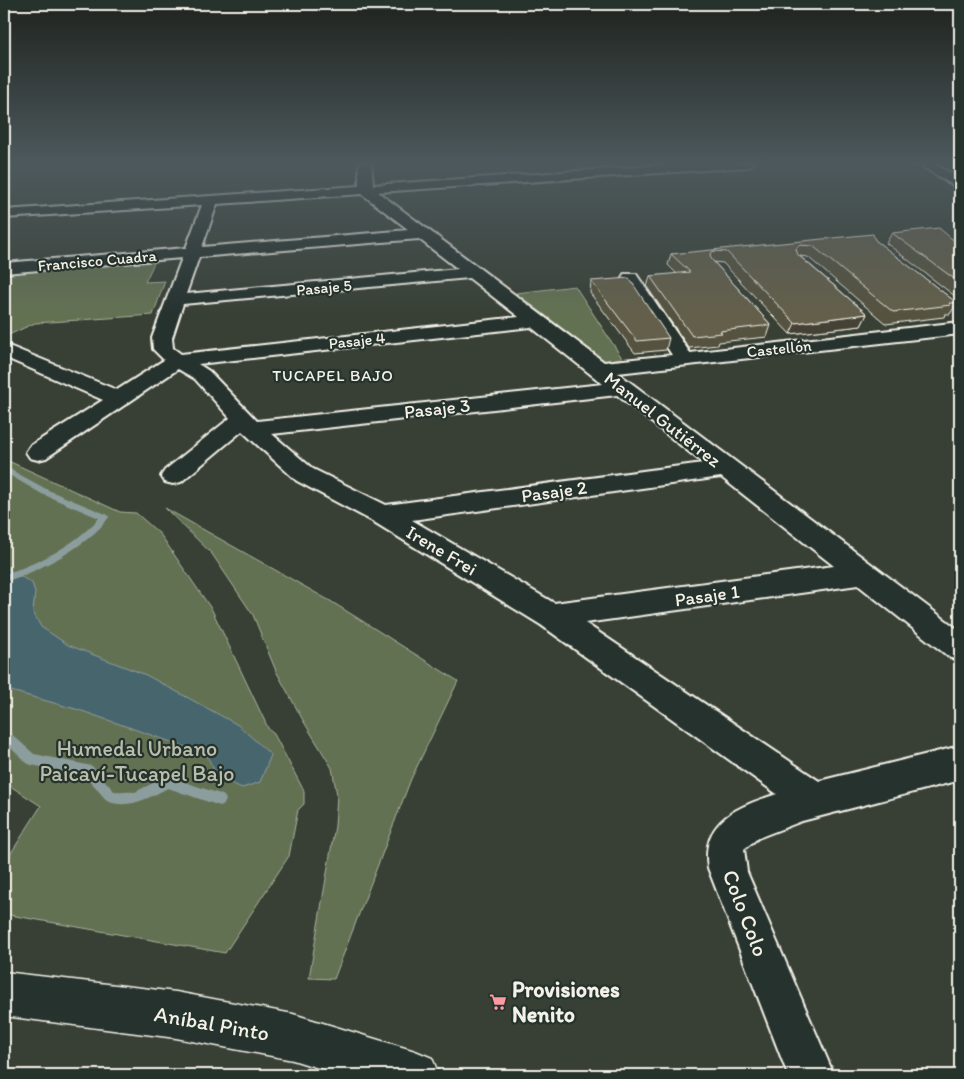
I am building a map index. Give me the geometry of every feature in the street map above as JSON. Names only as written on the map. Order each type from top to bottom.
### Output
[{"type":"street","name":"Irene Frei","points":[[206,213],[162,338],[162,344],[168,354],[202,375],[248,424],[305,475],[383,514],[550,616],[815,800]]},
{"type":"street","name":"Manuel Gutiérrez","points":[[396,213],[960,648]]},
{"type":"street","name":"Francisco Cuadra","points":[[4,268],[422,234]]},
{"type":"street","name":"Pasaje 5","points":[[174,300],[474,273]]},
{"type":"street","points":[[630,278],[685,359]]},
{"type":"street","name":"Pasaje 4","points":[[178,360],[536,321]]},
{"type":"street","name":"Castellón","points":[[598,369],[789,347],[879,330],[960,328]]},
{"type":"street","points":[[776,332],[789,347]]},
{"type":"street","points":[[4,350],[120,399]]},
{"type":"street","points":[[38,452],[178,360]]},
{"type":"street","name":"Pasaje 3","points":[[248,424],[622,388]]},
{"type":"street","points":[[173,476],[248,424]]},
{"type":"street","name":"Pasaje 2","points":[[383,514],[726,468]]},
{"type":"street","name":"Pasaje 1","points":[[550,616],[864,573]]},
{"type":"street","name":"Colo Colo","points":[[811,1075],[728,873],[725,849],[730,837],[739,828],[754,820],[815,800],[960,763]]},
{"type":"street","name":"Aníbal Pinto","points":[[4,994],[176,1015],[294,1037],[415,1075]]},
{"type":"green space","points":[[155,261],[145,282],[165,281],[153,315],[35,323],[4,337],[4,273]]},
{"type":"green space","points":[[575,286],[622,358],[605,361],[516,293]]},
{"type":"green space","name":"Humedal Urbano Paicaví-Tucapel Bajo","points":[[4,459],[120,512],[136,513],[160,534],[212,610],[269,730],[274,734],[304,791],[304,804],[298,810],[289,856],[225,953],[4,914],[4,864],[41,806],[4,782]]},
{"type":"green space","points":[[165,508],[332,602],[458,681],[411,779],[334,979],[309,978],[335,826],[337,795],[332,768],[276,671],[253,615],[212,554]]},
{"type":"water","points":[[4,567],[32,583],[35,592],[33,612],[41,627],[68,645],[146,675],[238,725],[271,755],[260,782],[242,788],[218,777],[206,754],[79,710],[4,689]]},
{"type":"building","points":[[939,228],[960,243],[960,283],[892,233]]},
{"type":"building","points":[[873,234],[875,240],[957,303],[893,312],[813,246],[799,245],[796,249],[798,255],[867,314],[795,323],[727,252],[713,251],[710,255],[712,260],[771,325],[692,336],[650,276],[690,272],[671,254]]},
{"type":"building","points":[[629,278],[669,338],[637,341],[591,281]]},
{"type":"waterway","points":[[4,469],[45,492],[105,517],[86,535],[59,554],[29,569],[4,578]]},
{"type":"waterway","points":[[4,735],[31,759],[88,770],[111,797],[136,798],[167,782],[220,800]]},
{"type":"place","name":"Provisiones Nenito","points":[[498,1002]]},
{"type":"district","name":"TUCAPEL BAJO","points":[[333,375]]}]
